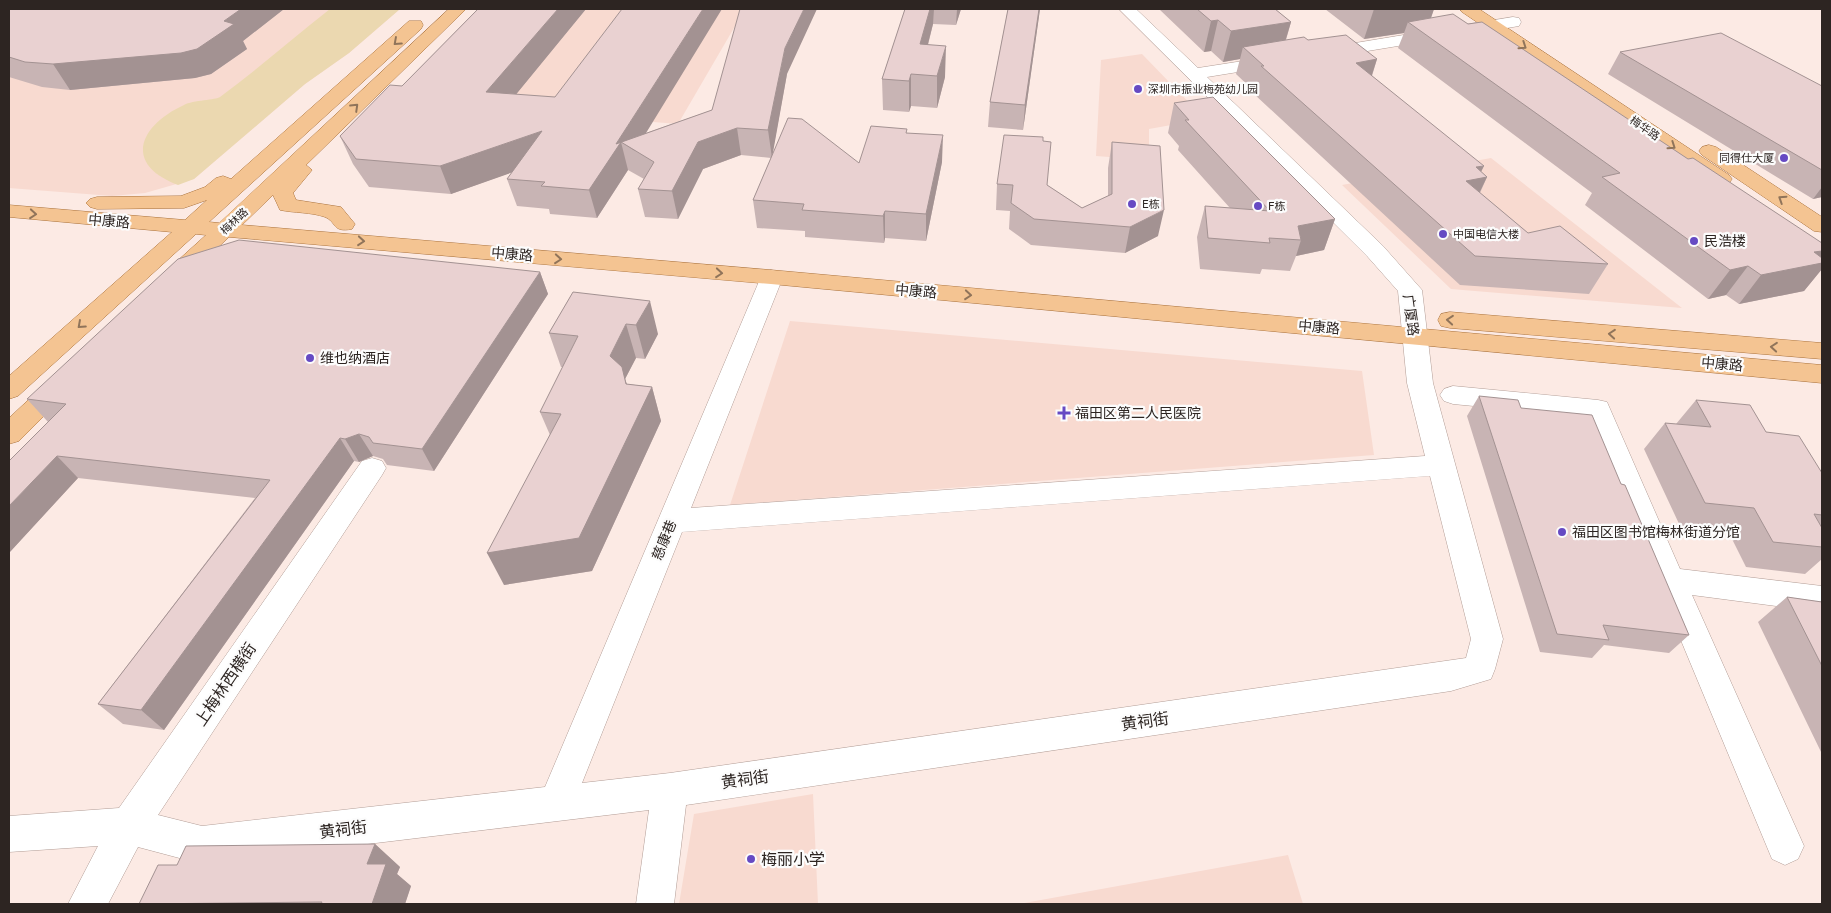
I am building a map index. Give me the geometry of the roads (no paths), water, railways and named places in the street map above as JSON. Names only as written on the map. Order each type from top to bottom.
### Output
[{"type":"main road","name":"梅林路","points":[[9,390],[433,9]]},
{"type":"main road","name":"梅林路","points":[[338,231],[302,243],[260,241],[239,245],[211,257],[186,279],[158,293],[458,9]]},
{"type":"main road","name":"梅华路","points":[[1468,9],[1513,22],[1818,234]]},
{"type":"main road","name":"梅华路","points":[[1492,17],[1818,234]]},
{"type":"main road","points":[[97,202],[139,201],[172,204],[198,198],[212,191],[250,159],[291,138]]},
{"type":"main road","points":[[320,141],[306,166],[286,186],[283,193],[288,205],[333,212],[338,231]]},
{"type":"main road","name":"中康路","points":[[9,194],[241,214],[338,231],[771,277],[1414,326],[1822,351]]},
{"type":"main road","name":"中康路","points":[[9,211],[223,231],[338,231],[778,259],[1414,326],[1822,374]]},
{"type":"main road","points":[[78,218],[93,229],[141,234],[146,240],[150,248],[147,255],[126,274],[117,292]]},
{"type":"main road","points":[[9,434],[78,368]]},
{"type":"street","name":"广厦路","points":[[1127,9],[1195,74],[1410,290],[1420,383],[1487,639],[1479,668]]},
{"type":"street","points":[[1310,55],[1492,17]]},
{"type":"street","points":[[1195,74],[1291,59]]},
{"type":"street","name":"慈康巷","points":[[556,804],[771,277]]},
{"type":"street","points":[[1453,396],[1598,409],[1785,846]]},
{"type":"street","points":[[672,521],[1443,465]]},
{"type":"street","name":"上梅林西横街","points":[[88,904],[129,826],[372,468]]},
{"type":"street","points":[[1670,580],[1822,599]]},
{"type":"street","name":"黄祠街","points":[[9,834],[129,826],[202,845],[670,790],[1451,676],[1479,668]]},
{"type":"street","points":[[655,904],[670,790]]},
{"type":"place","name":"深圳市振业梅苑幼儿园","points":[[1138,89]]},
{"type":"place","name":"同得仕大厦","points":[[1784,158]]},
{"type":"place","name":"E栋","points":[[1132,204]]},
{"type":"place","name":"F栋","points":[[1258,206]]},
{"type":"place","name":"中国电信大楼","points":[[1443,234]]},
{"type":"place","name":"民浩楼","points":[[1694,241]]},
{"type":"place","name":"维也纳酒店","points":[[310,358]]},
{"type":"place","name":"福田区第二人民医院","points":[[1064,413]]},
{"type":"place","name":"福田区图书馆梅林街道分馆","points":[[1562,532]]},
{"type":"place","name":"梅丽小学","points":[[751,859]]}]
